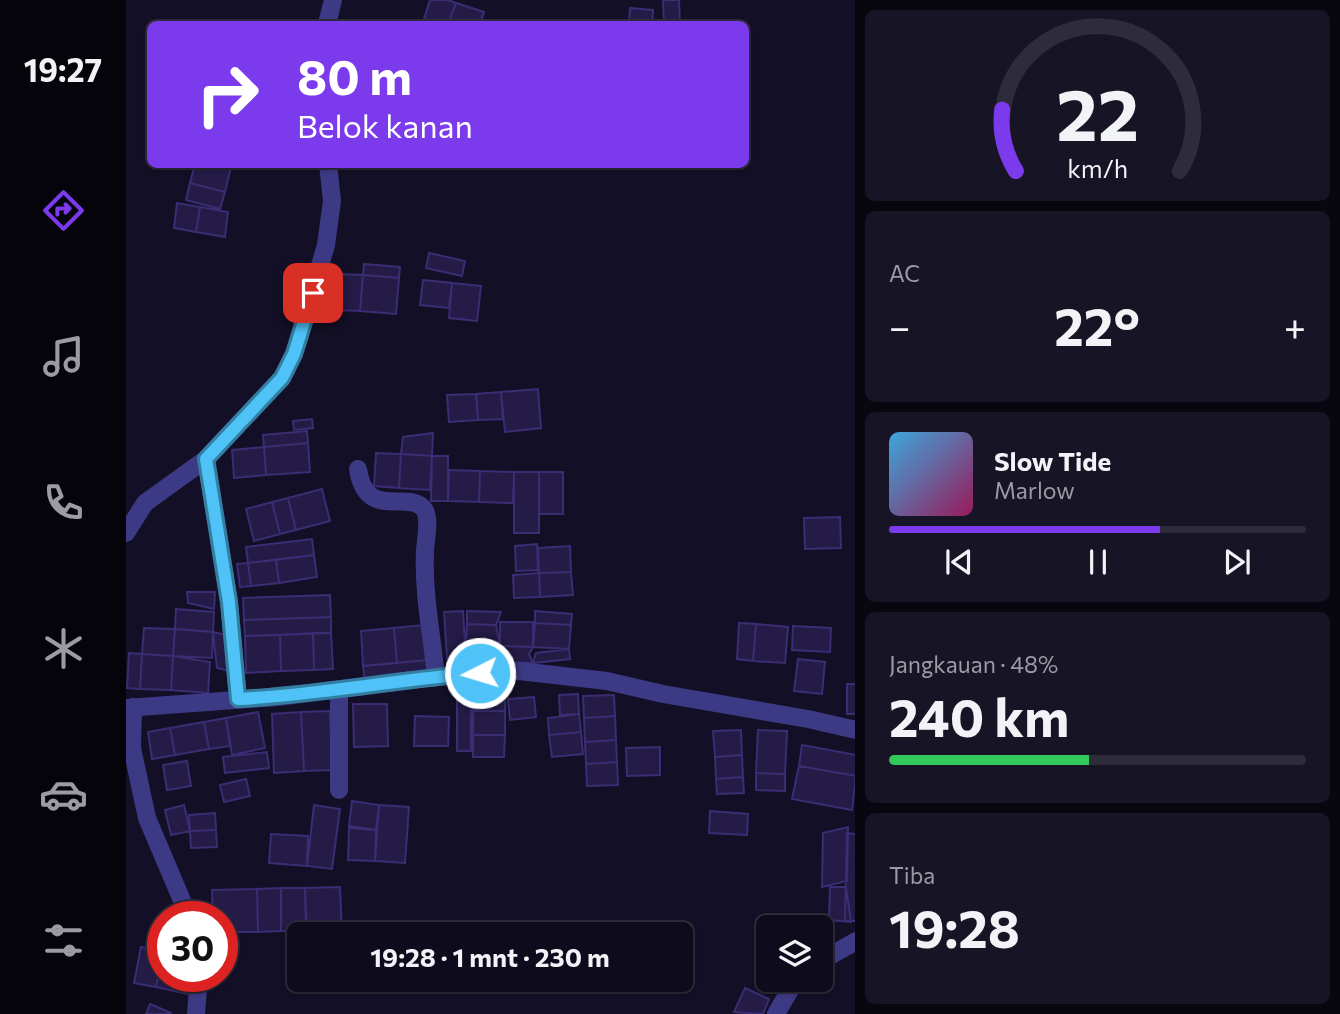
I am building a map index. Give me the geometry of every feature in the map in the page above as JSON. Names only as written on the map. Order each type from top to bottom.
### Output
[{"type":"street","points":[[328,21],[333,0]]},
{"type":"street","points":[[126,533],[145,503],[206,459],[282,378],[294,354],[326,245],[332,201],[328,168]]},
{"type":"street","points":[[206,459],[229,602],[238,699]]},
{"type":"street","points":[[358,469],[360,482],[372,497],[394,503],[413,503],[421,507],[426,514],[425,556],[436,677]]},
{"type":"street","points":[[182,901],[146,818],[132,748],[129,707],[339,691],[436,677],[519,671],[568,675],[855,730]]},
{"type":"street","points":[[339,691],[339,790]]},
{"type":"street","points":[[833,954],[855,941]]},
{"type":"street","points":[[196,1014],[198,992]]},
{"type":"street","points":[[775,1014],[789,992]]},
{"type":"building","points":[[430,0],[456,3],[449,21],[424,19]]},
{"type":"building","points":[[663,0],[679,0],[680,21],[664,21]]},
{"type":"building","points":[[456,3],[484,12],[481,21],[449,21]]},
{"type":"building","points":[[630,8],[653,10],[652,21],[629,21]]},
{"type":"building","points":[[194,168],[231,168],[225,192],[190,183]]},
{"type":"building","points":[[190,183],[225,192],[220,209],[186,200]]},
{"type":"building","points":[[177,203],[200,207],[196,232],[174,228]]},
{"type":"building","points":[[200,207],[228,212],[225,237],[196,232]]},
{"type":"building","points":[[429,253],[465,261],[462,276],[426,268]]},
{"type":"building","points":[[364,264],[400,267],[399,278],[363,275]]},
{"type":"building","points":[[340,274],[363,275],[360,311],[337,310]]},
{"type":"building","points":[[363,275],[399,278],[396,314],[360,311]]},
{"type":"building","points":[[423,280],[452,283],[449,308],[420,305]]},
{"type":"building","points":[[452,283],[481,286],[477,321],[449,318]]},
{"type":"building","points":[[538,389],[541,428],[505,432],[501,392]]},
{"type":"building","points":[[501,392],[503,419],[478,420],[476,394]]},
{"type":"building","points":[[476,394],[478,420],[449,422],[447,395]]},
{"type":"building","points":[[312,419],[313,428],[294,430],[293,421]]},
{"type":"building","points":[[307,431],[308,443],[264,447],[263,435]]},
{"type":"building","points":[[433,433],[432,456],[401,454],[403,437]]},
{"type":"building","points":[[308,443],[310,472],[266,475],[264,447]]},
{"type":"building","points":[[264,447],[266,475],[234,478],[232,450]]},
{"type":"building","points":[[376,453],[401,454],[399,488],[374,486]]},
{"type":"building","points":[[401,454],[432,456],[430,490],[399,488]]},
{"type":"building","points":[[432,456],[448,456],[448,501],[431,501]]},
{"type":"building","points":[[449,470],[480,471],[479,502],[448,501]]},
{"type":"building","points":[[480,471],[514,472],[513,503],[479,502]]},
{"type":"building","points":[[514,472],[539,472],[539,533],[514,533]]},
{"type":"building","points":[[539,472],[563,472],[563,514],[539,514]]},
{"type":"building","points":[[322,489],[330,521],[296,530],[288,498]]},
{"type":"building","points":[[288,498],[296,530],[280,534],[272,502]]},
{"type":"building","points":[[272,502],[280,534],[254,541],[246,509]]},
{"type":"building","points":[[840,517],[841,548],[805,549],[804,518]]},
{"type":"building","points":[[312,539],[314,555],[248,563],[246,547]]},
{"type":"building","points":[[537,544],[538,570],[516,571],[515,546]]},
{"type":"building","points":[[570,546],[571,572],[539,573],[538,548]]},
{"type":"building","points":[[314,555],[317,577],[279,583],[276,560]]},
{"type":"building","points":[[276,560],[279,583],[251,586],[248,563]]},
{"type":"building","points":[[248,563],[251,586],[240,587],[237,564]]},
{"type":"building","points":[[571,572],[573,595],[540,597],[539,573]]},
{"type":"building","points":[[539,573],[540,597],[514,598],[513,575]]},
{"type":"building","points":[[187,592],[215,592],[214,609],[188,603]]},
{"type":"building","points":[[330,595],[331,617],[244,620],[243,598]]},
{"type":"building","points":[[176,609],[214,612],[213,632],[175,629]]},
{"type":"building","points":[[463,611],[466,658],[447,659],[444,612]]},
{"type":"building","points":[[467,611],[501,612],[496,625],[467,624]]},
{"type":"building","points":[[535,611],[572,614],[571,625],[535,623]]},
{"type":"building","points":[[331,617],[331,633],[245,636],[244,620]]},
{"type":"building","points":[[500,622],[533,622],[533,647],[500,646]]},
{"type":"building","points":[[535,623],[571,625],[569,649],[533,647]]},
{"type":"building","points":[[739,623],[756,624],[753,661],[737,659]]},
{"type":"building","points":[[467,624],[496,625],[500,646],[466,645]]},
{"type":"building","points":[[756,624],[788,627],[785,663],[753,661]]},
{"type":"building","points":[[424,625],[427,660],[397,663],[394,628]]},
{"type":"building","points":[[793,626],[831,628],[830,652],[792,650]]},
{"type":"building","points":[[144,628],[175,629],[173,656],[142,654]]},
{"type":"building","points":[[394,628],[397,663],[363,666],[361,631]]},
{"type":"building","points":[[175,629],[213,632],[212,658],[173,656]]},
{"type":"building","points":[[213,632],[226,635],[229,671],[217,668]]},
{"type":"building","points":[[313,633],[331,633],[333,669],[314,670]]},
{"type":"building","points":[[313,633],[314,670],[281,671],[280,635]]},
{"type":"building","points":[[280,635],[281,671],[246,673],[245,636]]},
{"type":"building","points":[[466,645],[500,646],[500,659],[466,658]]},
{"type":"building","points":[[500,646],[533,647],[529,654],[533,663],[500,662]]},
{"type":"building","points":[[569,649],[570,659],[533,663],[536,653]]},
{"type":"building","points":[[129,653],[142,654],[140,689],[127,688]]},
{"type":"building","points":[[142,654],[173,656],[171,690],[140,689]]},
{"type":"building","points":[[173,656],[210,662],[208,693],[171,690]]},
{"type":"building","points":[[798,659],[825,662],[822,694],[794,691]]},
{"type":"building","points":[[427,660],[428,676],[365,682],[363,666]]},
{"type":"building","points":[[847,684],[855,684],[855,714],[847,714]]},
{"type":"building","points":[[474,686],[505,686],[505,711],[473,711]]},
{"type":"building","points":[[578,694],[579,714],[560,715],[559,695]]},
{"type":"building","points":[[614,695],[615,716],[584,718],[583,696]]},
{"type":"building","points":[[457,696],[471,696],[471,751],[457,751]]},
{"type":"building","points":[[534,697],[536,717],[510,720],[508,699]]},
{"type":"building","points":[[353,704],[387,704],[388,746],[354,747]]},
{"type":"building","points":[[330,711],[332,770],[304,771],[301,712]]},
{"type":"building","points":[[473,711],[505,711],[505,735],[473,735]]},
{"type":"building","points":[[258,712],[265,748],[232,755],[226,718]]},
{"type":"building","points":[[301,712],[304,771],[274,773],[272,714]]},
{"type":"building","points":[[579,714],[581,732],[549,735],[548,718]]},
{"type":"building","points":[[415,716],[449,717],[448,746],[414,746]]},
{"type":"building","points":[[615,716],[616,740],[585,742],[584,718]]},
{"type":"building","points":[[226,718],[230,746],[209,749],[204,722]]},
{"type":"building","points":[[204,722],[209,749],[175,755],[170,728]]},
{"type":"building","points":[[170,728],[175,755],[152,759],[148,732]]},
{"type":"building","points":[[741,730],[742,755],[715,757],[713,731]]},
{"type":"building","points":[[758,730],[787,731],[785,774],[756,773]]},
{"type":"building","points":[[581,732],[583,754],[552,757],[549,735]]},
{"type":"building","points":[[473,735],[505,735],[504,757],[473,757]]},
{"type":"building","points":[[616,740],[617,762],[586,764],[585,742]]},
{"type":"building","points":[[802,745],[855,755],[855,776],[799,766]]},
{"type":"building","points":[[660,747],[660,775],[627,776],[626,748]]},
{"type":"building","points":[[267,752],[269,768],[225,773],[223,757]]},
{"type":"building","points":[[742,755],[743,777],[716,779],[715,757]]},
{"type":"building","points":[[187,761],[191,786],[167,790],[163,765]]},
{"type":"building","points":[[617,762],[618,785],[587,786],[586,764]]},
{"type":"building","points":[[799,766],[855,776],[852,810],[792,799]]},
{"type":"building","points":[[756,773],[785,774],[785,791],[756,790]]},
{"type":"building","points":[[743,777],[744,793],[717,794],[716,779]]},
{"type":"building","points":[[246,779],[250,796],[224,802],[220,785]]},
{"type":"building","points":[[352,801],[379,805],[376,830],[349,826]]},
{"type":"building","points":[[184,805],[190,831],[171,835],[165,810]]},
{"type":"building","points":[[314,805],[340,809],[332,869],[307,866]]},
{"type":"building","points":[[379,805],[409,807],[405,863],[375,861]]},
{"type":"building","points":[[710,811],[748,814],[747,835],[709,833]]},
{"type":"building","points":[[215,813],[216,830],[190,831],[189,815]]},
{"type":"building","points":[[848,827],[847,881],[822,887],[823,833]]},
{"type":"building","points":[[349,828],[376,830],[375,861],[348,860]]},
{"type":"building","points":[[216,830],[217,847],[191,848],[190,831]]},
{"type":"building","points":[[847,833],[855,834],[855,921],[845,921]]},
{"type":"building","points":[[271,834],[308,836],[307,866],[269,863]]},
{"type":"building","points":[[340,887],[341,922],[306,922],[305,888]]},
{"type":"building","points":[[830,887],[846,887],[851,922],[833,920],[833,915],[829,915]]},
{"type":"building","points":[[281,888],[305,888],[306,922],[287,922],[287,931],[281,931]]},
{"type":"building","points":[[281,888],[281,931],[258,932],[257,889]]},
{"type":"building","points":[[257,889],[258,932],[238,932],[238,901],[212,901],[212,890]]},
{"type":"building","points":[[141,947],[147,948],[147,985],[134,983]]},
{"type":"building","points":[[745,988],[769,999],[763,1014],[734,1012]]},
{"type":"building","points":[[150,1004],[171,1013],[171,1014],[146,1014]]},
{"type":"route","points":[[313,293],[294,354],[282,378],[206,459],[229,602],[238,699],[339,691],[480,673]]}]
